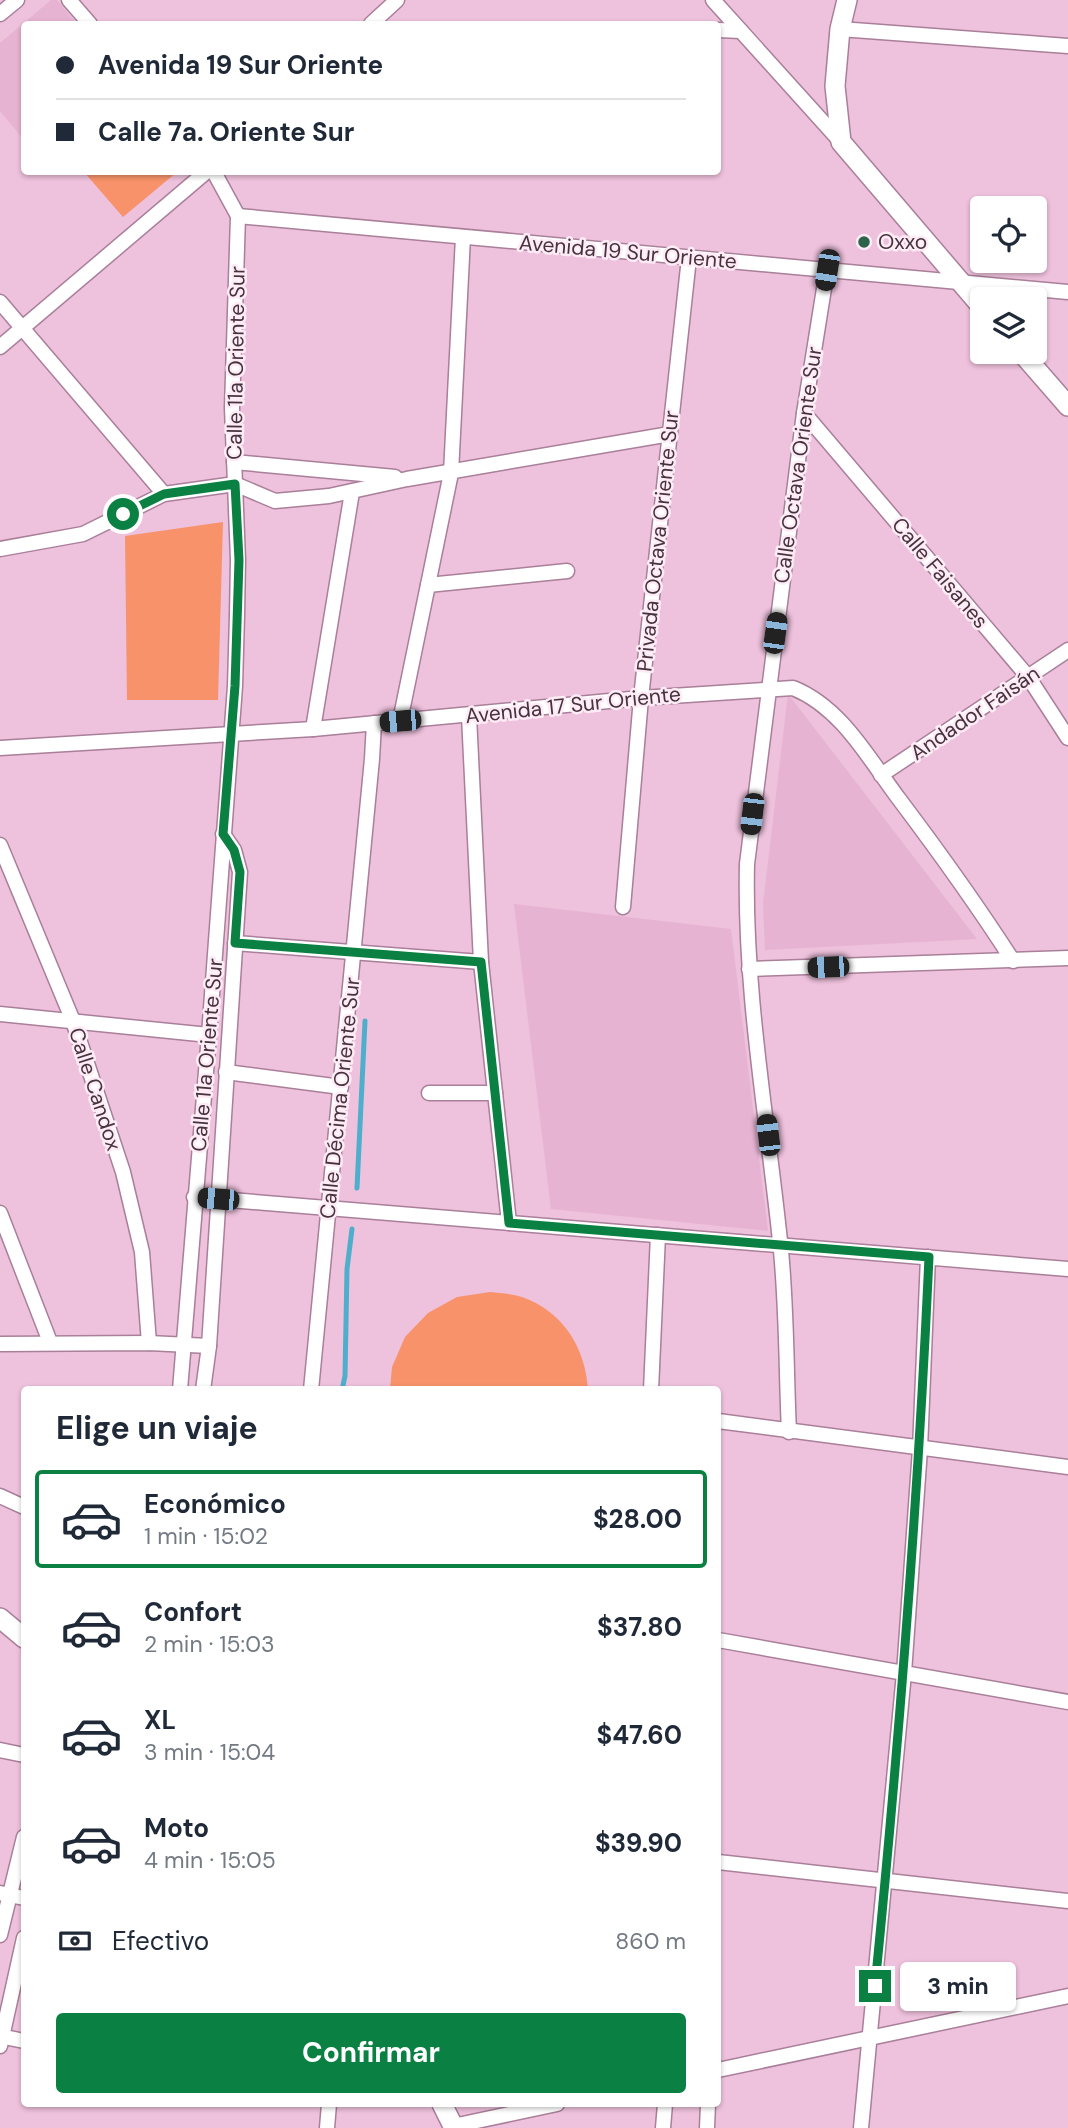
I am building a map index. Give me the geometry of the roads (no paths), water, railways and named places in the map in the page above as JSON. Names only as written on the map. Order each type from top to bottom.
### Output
[{"type":"main road","points":[[846,0],[840,29],[835,86],[841,142],[970,294]]},
{"type":"main road","points":[[1031,364],[1068,406]]},
{"type":"main road","points":[[0,1618],[21,1636]]},
{"type":"main road","points":[[443,2107],[453,2127]]},
{"type":"street","points":[[0,14],[16,0]]},
{"type":"street","points":[[69,0],[87,21]]},
{"type":"street","points":[[713,0],[841,142]]},
{"type":"street","points":[[373,21],[390,3]]},
{"type":"street","points":[[840,29],[1068,46]]},
{"type":"street","points":[[721,30],[741,31]]},
{"type":"street","points":[[0,347],[202,175]]},
{"type":"street","points":[[216,175],[238,216]]},
{"type":"street","name":"Avenida 19 Sur Oriente","points":[[238,216],[1068,292]]},
{"type":"street","name":"Calle 11a Oriente Sur","points":[[181,1386],[235,686],[239,560],[232,408],[238,216]]},
{"type":"street","points":[[400,721],[451,473],[463,237]]},
{"type":"street","name":"Privada Octava Oriente Sur","points":[[623,908],[641,698],[688,258]]},
{"type":"street","name":"Calle Octava Oriente Sur","points":[[781,1245],[749,969],[747,864],[804,413],[827,270]]},
{"type":"street","points":[[0,302],[164,494]]},
{"type":"street","name":"Calle Faisanes","points":[[804,413],[1029,678],[1068,738]]},
{"type":"street","points":[[0,549],[83,534],[164,494],[235,484],[275,501],[352,492],[407,479],[670,434]]},
{"type":"street","points":[[234,462],[407,479]]},
{"type":"street","points":[[313,729],[352,492]]},
{"type":"street","points":[[428,584],[567,571]]},
{"type":"street","name":"Andador Faisán","points":[[881,775],[1068,650]]},
{"type":"street","name":"Avenida 17 Sur Oriente","points":[[0,748],[313,729],[641,698],[793,688],[808,694],[840,721],[968,891],[1013,961]]},
{"type":"street","points":[[469,716],[481,962],[509,1223]]},
{"type":"street","name":"Calle Décima Oriente Sur","points":[[311,1386],[374,723]]},
{"type":"street","name":"Calle 11a Oriente Sur","points":[[204,1386],[240,872],[234,850],[223,834]]},
{"type":"street","name":"Calle Candox","points":[[0,845],[73,1021],[123,1172],[142,1252],[149,1343]]},
{"type":"street","points":[[235,943],[481,962]]},
{"type":"street","points":[[749,969],[1068,958]]},
{"type":"street","points":[[0,1014],[209,1035]]},
{"type":"street","points":[[226,1072],[341,1087]]},
{"type":"street","points":[[429,1093],[495,1093]]},
{"type":"street","points":[[194,1196],[1068,1269]]},
{"type":"street","points":[[0,1213],[50,1342]]},
{"type":"street","points":[[651,1386],[658,1235]]},
{"type":"street","points":[[781,1245],[789,1432]]},
{"type":"street","points":[[861,2128],[904,1673],[920,1449],[929,1257]]},
{"type":"street","points":[[0,1344],[50,1342],[209,1346]]},
{"type":"street","points":[[183,1372],[205,1373]]},
{"type":"street","points":[[721,1422],[1068,1467]]},
{"type":"street","points":[[0,1496],[21,1506]]},
{"type":"street","points":[[721,1641],[1068,1703]]},
{"type":"street","points":[[0,1750],[21,1754]]},
{"type":"street","points":[[0,1935],[21,1850]]},
{"type":"street","points":[[721,1862],[1068,1901]]},
{"type":"street","points":[[21,1951],[1,2039],[21,2041]]},
{"type":"street","points":[[721,2069],[1068,1996]]},
{"type":"street","points":[[327,2107],[327,2128]]},
{"type":"street","points":[[453,2127],[541,2107]]},
{"type":"street","points":[[663,2128],[665,2107]]},
{"type":"street","points":[[707,2128],[708,2107]]},
{"type":"waterway","points":[[357,1188],[365,1021]]},
{"type":"waterway","points":[[343,1386],[347,1269],[352,1229]]},
{"type":"place","name":"Oxxo","points":[[864,242]]}]
